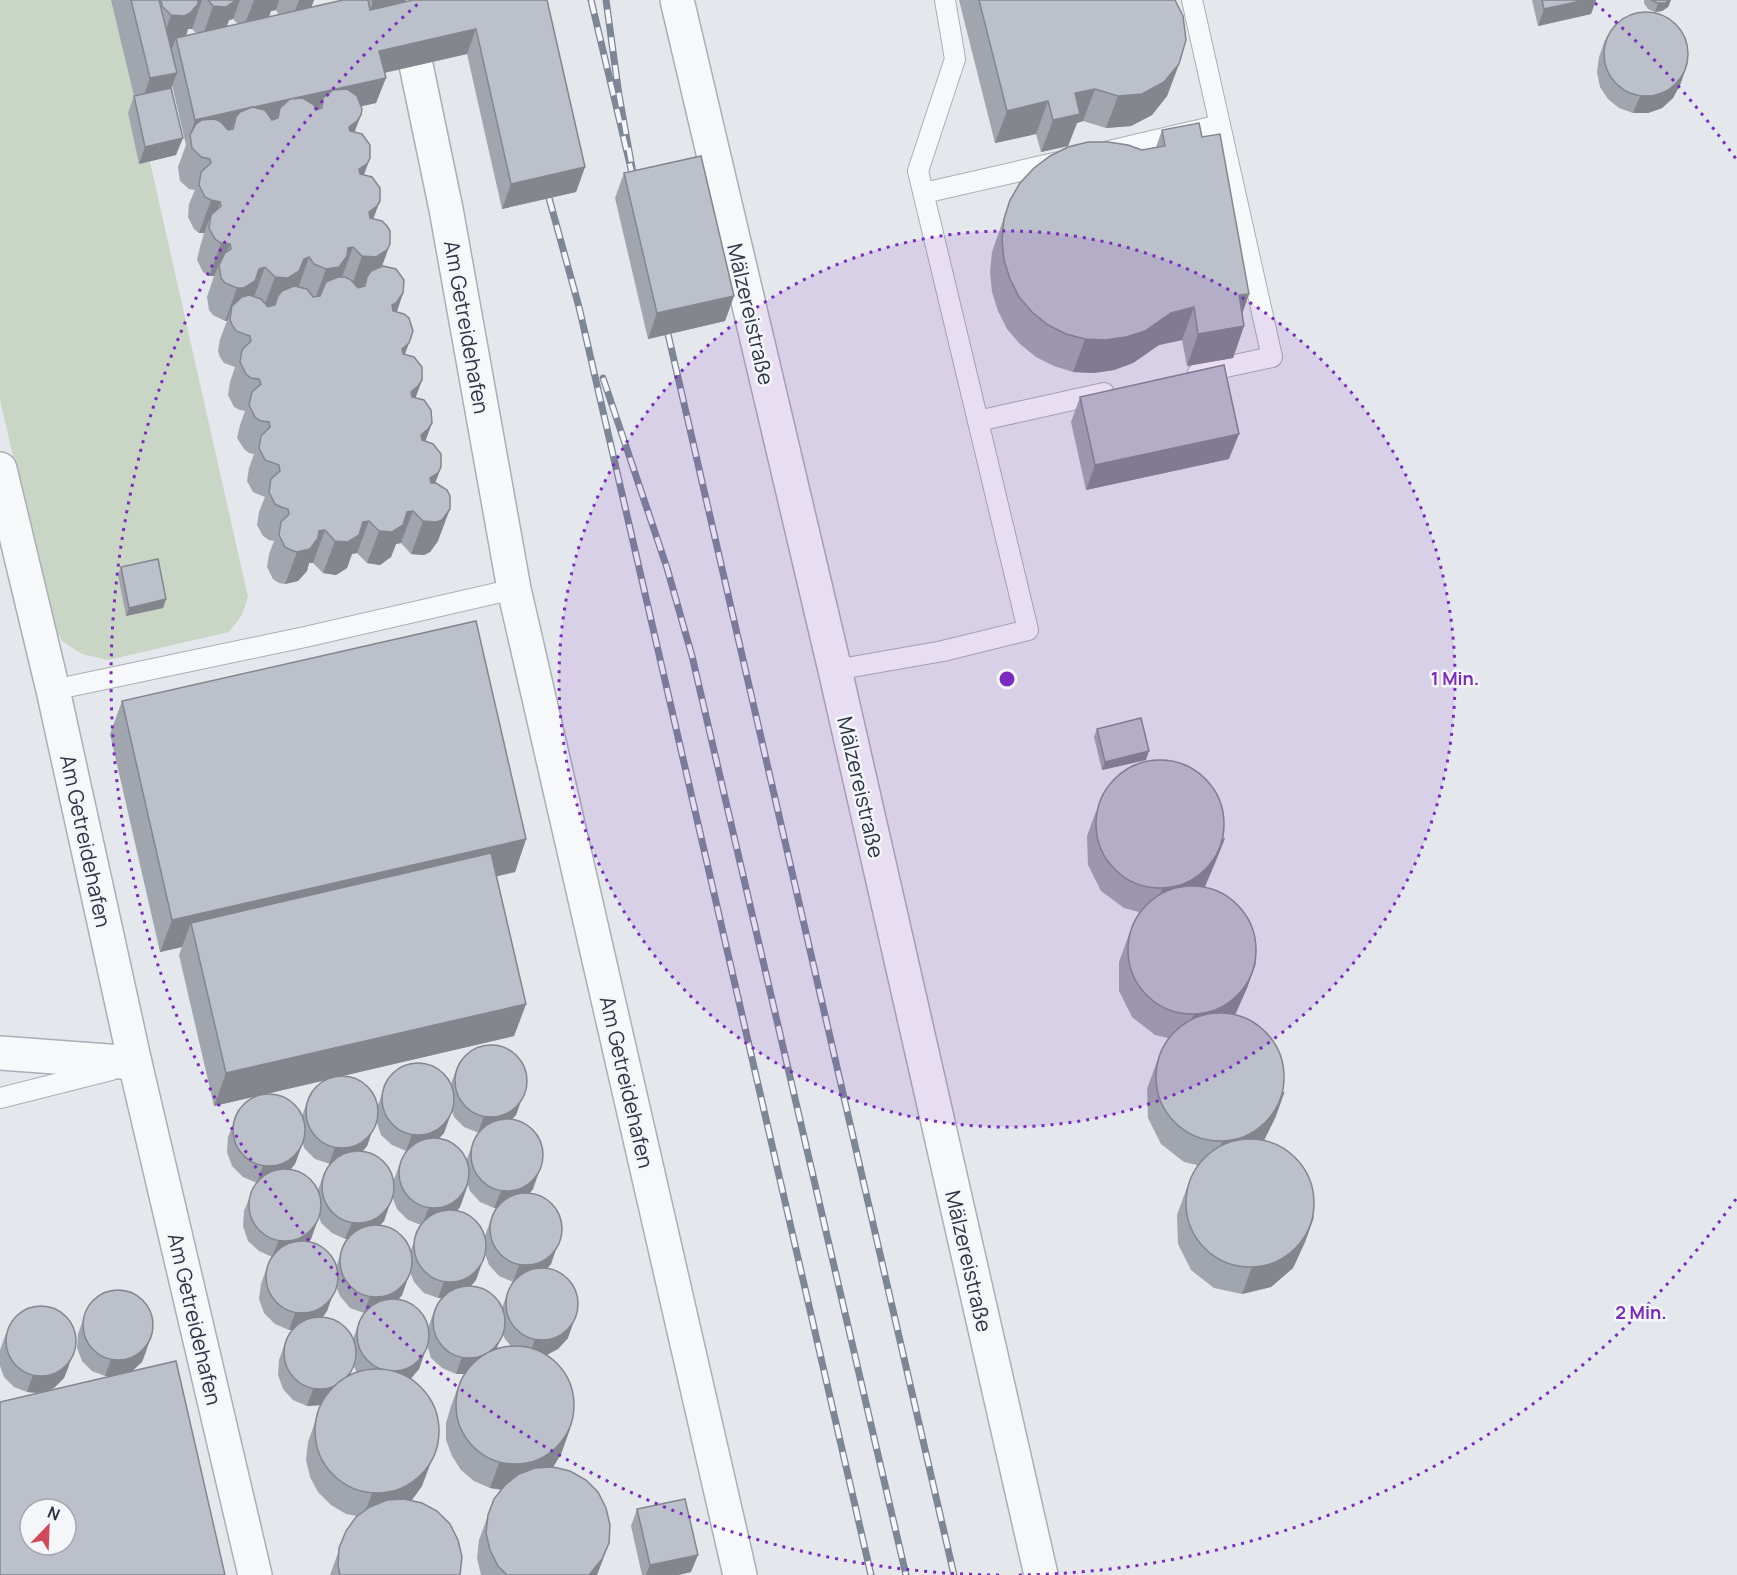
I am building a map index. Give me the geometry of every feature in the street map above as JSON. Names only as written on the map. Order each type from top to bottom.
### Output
[{"type":"street","name":"Mälzereistraße","points":[[677,0],[834,670],[1041,1575]]},
{"type":"street","name":"Am Getreidehafen","points":[[416,65],[446,209],[514,589],[740,1575]]},
{"type":"street","name":"Am Getreidehafen","points":[[0,469],[135,1063],[255,1575]]},
{"type":"street","points":[[0,1053],[135,1063]]},
{"type":"lane","points":[[834,670],[943,651],[1028,630],[918,171],[955,59],[945,0]]},
{"type":"lane","points":[[1181,376],[1272,357],[1192,0]]},
{"type":"lane","points":[[924,193],[1220,125]]},
{"type":"lane","points":[[978,420],[1125,389]]},
{"type":"lane","points":[[52,690],[305,637],[514,589]]},
{"type":"lane","points":[[0,1098],[135,1063]]},
{"type":"green space","points":[[0,0],[112,0],[138,111],[128,113],[139,163],[150,162],[248,597],[242,615],[229,632],[108,660],[82,654],[62,641],[51,619],[0,400]]},
{"type":"building","points":[[131,0],[159,0],[177,73],[150,78]]},
{"type":"building","points":[[161,0],[198,0],[198,4],[184,16],[171,15],[162,6]]},
{"type":"building","points":[[208,0],[236,0],[226,7],[213,6]]},
{"type":"building","points":[[343,0],[368,0],[370,10],[413,0],[547,0],[585,167],[511,184],[476,29],[379,51],[386,78],[195,120],[176,38]]},
{"type":"building","points":[[979,0],[1175,0],[1183,16],[1186,40],[1179,64],[1164,82],[1142,94],[1118,96],[1095,89],[1075,93],[1080,114],[1053,120],[1048,101],[1007,111]]},
{"type":"building","points":[[1542,0],[1585,0],[1544,9]]},
{"type":"building","points":[[1651,0],[1669,0],[1665,3],[1658,3]]},
{"type":"building","points":[[1638,12],[1654,12],[1670,19],[1681,30],[1688,46],[1685,70],[1676,84],[1654,96],[1638,96],[1622,89],[1611,78],[1604,62],[1604,46],[1611,30],[1622,19]]},
{"type":"building","points":[[171,88],[183,138],[145,147],[134,96]]},
{"type":"building","points":[[347,89],[357,96],[362,109],[357,121],[349,127],[350,131],[362,134],[370,145],[370,158],[367,164],[359,169],[360,174],[372,177],[380,188],[380,201],[369,212],[370,218],[382,221],[390,231],[390,244],[387,250],[376,257],[362,256],[353,247],[348,248],[347,256],[339,267],[326,269],[314,264],[309,257],[304,259],[299,271],[288,278],[275,277],[265,267],[259,269],[255,281],[244,288],[225,283],[221,278],[219,265],[225,253],[231,249],[230,244],[221,243],[215,239],[209,228],[211,215],[221,206],[220,202],[205,197],[199,185],[201,172],[211,163],[210,159],[201,157],[192,148],[190,135],[196,124],[202,120],[215,119],[228,130],[233,129],[240,112],[252,107],[265,110],[272,120],[278,118],[280,108],[290,99],[303,98],[314,105],[316,110],[322,108],[323,98],[333,90]]},
{"type":"building","points":[[1199,123],[1202,137],[1220,134],[1249,294],[1239,295],[1244,326],[1198,334],[1194,307],[1171,313],[1145,331],[1126,337],[1105,340],[1085,339],[1066,334],[1048,325],[1032,312],[1019,297],[1010,279],[1004,260],[1002,240],[1004,219],[1010,200],[1020,183],[1050,156],[1068,147],[1088,142],[1108,142],[1142,150],[1165,146],[1162,130]]},
{"type":"building","points":[[701,156],[734,296],[657,313],[624,173]]},
{"type":"building","points":[[383,266],[396,269],[404,280],[403,293],[392,305],[393,311],[409,318],[413,331],[409,343],[402,349],[403,354],[414,357],[422,367],[422,380],[411,392],[412,397],[424,400],[431,410],[432,423],[421,435],[422,440],[433,444],[441,454],[441,467],[438,473],[430,478],[431,483],[436,483],[447,490],[450,496],[450,509],[442,520],[436,522],[423,521],[413,511],[407,512],[403,525],[392,532],[379,531],[369,521],[363,522],[359,535],[348,542],[335,541],[325,530],[319,531],[318,538],[310,549],[297,552],[285,547],[279,535],[281,522],[289,514],[288,509],[275,504],[269,492],[271,479],[280,471],[279,465],[265,460],[259,448],[261,436],[270,427],[269,422],[255,417],[249,405],[252,392],[261,384],[259,379],[251,378],[246,374],[240,362],[242,350],[251,341],[250,336],[236,331],[232,325],[230,319],[232,306],[242,297],[249,295],[261,299],[268,307],[275,305],[282,291],[294,286],[307,289],[313,297],[320,296],[326,282],[338,277],[351,280],[358,288],[365,286],[371,271]]},
{"type":"building","points":[[1224,365],[1239,434],[1095,465],[1080,397]]},
{"type":"building","points":[[158,559],[166,599],[129,608],[121,567]]},
{"type":"building","points":[[476,621],[526,839],[172,920],[122,701]]},
{"type":"building","points":[[1141,718],[1149,751],[1105,762],[1097,729]]},
{"type":"building","points":[[1160,760],[1185,764],[1206,778],[1220,799],[1224,824],[1220,849],[1206,870],[1185,884],[1160,888],[1135,884],[1114,870],[1100,849],[1096,824],[1100,799],[1114,778],[1135,764]]},
{"type":"building","points":[[491,853],[526,1004],[226,1073],[191,923]]},
{"type":"building","points":[[1192,886],[1217,890],[1238,904],[1252,925],[1256,950],[1252,975],[1238,996],[1217,1010],[1192,1014],[1167,1010],[1146,996],[1132,975],[1128,950],[1132,925],[1146,904],[1167,890]]},
{"type":"building","points":[[1220,1013],[1245,1017],[1266,1031],[1280,1052],[1284,1077],[1280,1102],[1266,1123],[1245,1137],[1220,1141],[1195,1137],[1174,1123],[1160,1102],[1156,1077],[1160,1052],[1174,1031],[1195,1017]]},
{"type":"building","points":[[491,1045],[511,1051],[521,1061],[527,1081],[521,1101],[511,1111],[491,1117],[471,1111],[461,1101],[455,1081],[461,1061],[471,1051]]},
{"type":"building","points":[[418,1063],[438,1069],[448,1079],[454,1099],[448,1119],[438,1129],[418,1135],[398,1129],[388,1119],[382,1099],[388,1079],[398,1069]]},
{"type":"building","points":[[342,1076],[362,1082],[372,1092],[378,1112],[372,1132],[362,1142],[342,1148],[322,1142],[312,1132],[306,1112],[312,1092],[322,1082]]},
{"type":"building","points":[[269,1094],[289,1100],[299,1110],[305,1130],[299,1150],[289,1160],[269,1166],[249,1160],[239,1150],[233,1130],[239,1110],[249,1100]]},
{"type":"building","points":[[507,1119],[527,1125],[537,1135],[543,1155],[537,1175],[527,1185],[507,1191],[487,1185],[477,1175],[471,1155],[477,1135],[487,1125]]},
{"type":"building","points":[[427,1138],[441,1138],[454,1143],[464,1153],[469,1173],[464,1193],[454,1203],[441,1208],[427,1208],[414,1203],[404,1193],[399,1180],[399,1166],[404,1153],[414,1143]]},
{"type":"building","points":[[1250,1139],[1275,1143],[1296,1157],[1310,1178],[1314,1203],[1310,1228],[1296,1249],[1275,1263],[1250,1267],[1225,1263],[1204,1249],[1190,1228],[1186,1203],[1190,1178],[1204,1157],[1225,1143]]},
{"type":"building","points":[[358,1151],[378,1157],[388,1167],[394,1187],[388,1207],[378,1217],[358,1223],[338,1217],[328,1207],[322,1187],[328,1167],[338,1157]]},
{"type":"building","points":[[285,1169],[305,1175],[315,1185],[321,1205],[315,1225],[305,1235],[285,1241],[265,1235],[255,1225],[249,1205],[255,1185],[265,1175]]},
{"type":"building","points":[[526,1193],[546,1199],[556,1209],[562,1229],[556,1249],[546,1259],[526,1265],[506,1259],[496,1249],[490,1229],[496,1209],[506,1199]]},
{"type":"building","points":[[450,1210],[470,1216],[480,1226],[486,1246],[480,1266],[470,1276],[450,1282],[430,1276],[420,1266],[414,1246],[420,1226],[430,1216]]},
{"type":"building","points":[[376,1225],[396,1231],[406,1241],[412,1261],[406,1281],[396,1291],[376,1297],[356,1291],[346,1281],[340,1261],[346,1241],[356,1231]]},
{"type":"building","points":[[302,1241],[322,1247],[332,1257],[338,1277],[332,1297],[322,1307],[302,1313],[282,1307],[272,1297],[266,1277],[272,1257],[282,1247]]},
{"type":"building","points":[[542,1268],[562,1274],[572,1284],[578,1304],[572,1324],[562,1334],[542,1340],[522,1334],[512,1324],[506,1304],[512,1284],[522,1274]]},
{"type":"building","points":[[469,1286],[489,1292],[499,1302],[505,1322],[499,1342],[489,1352],[469,1358],[449,1352],[439,1342],[433,1322],[439,1302],[449,1292]]},
{"type":"building","points":[[118,1290],[131,1293],[143,1300],[150,1312],[153,1325],[150,1338],[143,1350],[131,1357],[118,1360],[105,1357],[93,1350],[86,1338],[83,1325],[86,1312],[93,1300],[105,1293]]},
{"type":"building","points":[[393,1299],[413,1305],[423,1315],[429,1335],[423,1355],[413,1365],[393,1371],[373,1365],[363,1355],[357,1335],[363,1315],[373,1305]]},
{"type":"building","points":[[41,1306],[54,1309],[66,1316],[73,1328],[76,1341],[73,1354],[66,1366],[54,1373],[41,1376],[28,1373],[16,1366],[9,1354],[6,1341],[9,1328],[16,1316],[28,1309]]},
{"type":"building","points":[[320,1317],[340,1323],[350,1333],[356,1353],[350,1373],[340,1383],[320,1389],[300,1383],[290,1373],[284,1353],[290,1333],[300,1323]]},
{"type":"building","points":[[515,1346],[538,1350],[557,1363],[570,1382],[574,1405],[570,1428],[557,1447],[538,1460],[515,1464],[492,1460],[473,1447],[460,1428],[456,1405],[460,1382],[473,1363],[492,1350]]},
{"type":"building","points":[[176,1361],[225,1575],[0,1575],[0,1402]]},
{"type":"building","points":[[377,1369],[401,1374],[421,1387],[434,1407],[439,1431],[434,1455],[421,1475],[401,1488],[377,1493],[353,1488],[333,1475],[320,1455],[315,1431],[320,1407],[333,1387],[353,1374]]},
{"type":"building","points":[[553,1467],[570,1471],[586,1480],[598,1492],[606,1508],[610,1525],[609,1543],[602,1559],[589,1575],[507,1575],[498,1566],[490,1550],[486,1533],[488,1515],[494,1499],[505,1485],[519,1474],[535,1468]]},
{"type":"building","points":[[404,1499],[422,1503],[437,1511],[450,1524],[458,1540],[462,1557],[460,1575],[340,1575],[339,1548],[346,1531],[356,1517],[370,1507],[387,1500]]},
{"type":"building","points":[[685,1499],[698,1555],[650,1565],[637,1509]]},
{"type":"railway","points":[[591,0],[636,190],[619,95],[606,0]]},
{"type":"railway","points":[[549,198],[579,307],[871,1575]]},
{"type":"railway","points":[[668,334],[954,1575]]},
{"type":"railway","points":[[603,378],[667,568],[692,656],[906,1575]]}]
